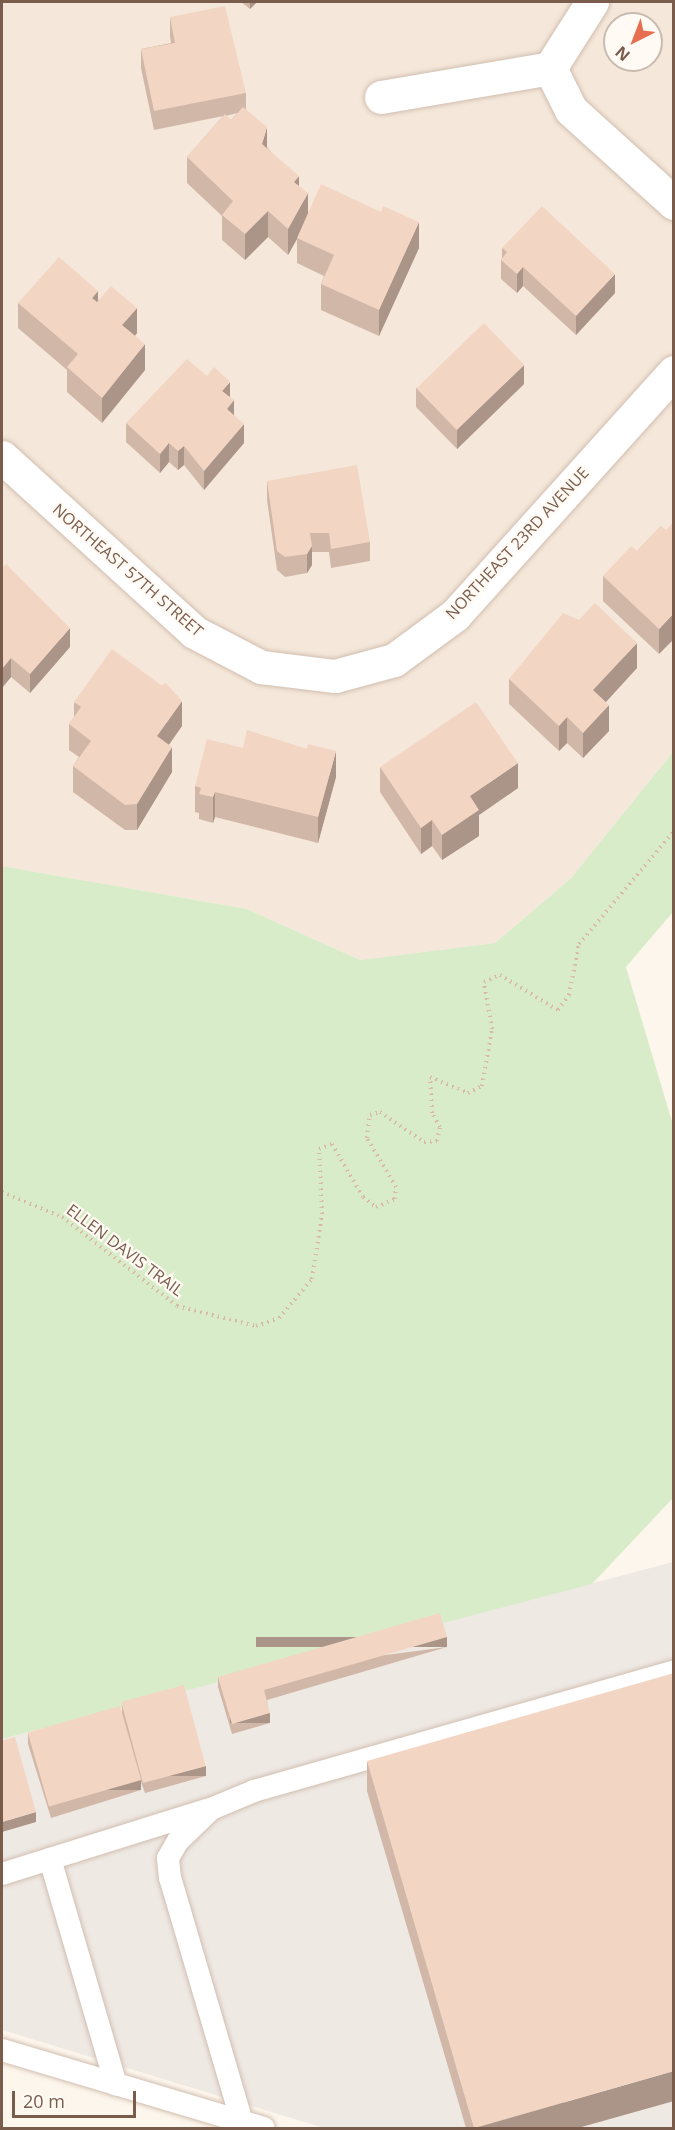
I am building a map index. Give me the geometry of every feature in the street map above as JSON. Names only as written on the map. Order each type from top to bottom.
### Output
[{"type":"street","points":[[381,97],[550,68],[592,2]]},
{"type":"street","points":[[550,68],[571,110],[674,202]]},
{"type":"street","name":"NORTHEAST 23RD AVENUE","points":[[335,676],[394,660],[455,615],[674,372]]},
{"type":"street","name":"NORTHEAST 57TH STREET","points":[[2,457],[194,632],[261,667],[335,676]]},
{"type":"lane","points":[[2,1874],[211,1809],[254,1791],[674,1671]]},
{"type":"lane","points":[[211,1809],[168,1858],[242,2122]]},
{"type":"lane","points":[[50,1859],[116,2085]]},
{"type":"lane","points":[[2,2050],[264,2128]]},
{"type":"path","name":"ELLEN DAVIS TRAIL","points":[[2,1192],[62,1217],[177,1306],[256,1326],[279,1318],[312,1279],[322,1214],[319,1149],[332,1144],[363,1197],[376,1207],[395,1199],[396,1187],[368,1138],[370,1115],[380,1112],[424,1142],[437,1141],[440,1127],[432,1113],[430,1077],[468,1093],[482,1086],[492,1029],[484,982],[500,975],[558,1010],[569,995],[579,944],[674,831]]},
{"type":"shaded area","points":[[2,2],[673,2],[673,752],[571,878],[495,943],[360,960],[247,909],[2,866]]},
{"type":"shaded area","points":[[673,1562],[673,2128],[324,2128],[2,2030],[2,1739]]},
{"type":"green space","points":[[673,752],[673,912],[626,967],[673,1125],[673,1498],[592,1584],[2,1739],[2,866],[247,909],[360,960],[495,943],[571,878]]},
{"type":"building","points":[[225,6],[246,93],[154,111],[141,49],[175,43],[170,17]]},
{"type":"building","points":[[243,107],[267,127],[262,144],[299,176],[294,182],[308,193],[288,229],[268,211],[245,234],[222,215],[233,201],[187,157],[225,114],[231,120]]},
{"type":"building","points":[[321,184],[381,212],[383,206],[419,222],[379,310],[321,284],[334,255],[297,238]]},
{"type":"building","points":[[542,206],[615,274],[576,316],[523,267],[517,274],[501,260],[507,252],[502,248]]},
{"type":"building","points":[[59,257],[98,291],[92,298],[97,302],[111,286],[137,308],[122,325],[145,344],[102,398],[67,367],[78,354],[18,303]]},
{"type":"building","points":[[484,323],[524,365],[457,430],[416,388]]},
{"type":"building","points":[[187,359],[207,376],[214,367],[230,382],[222,391],[234,400],[227,409],[244,424],[204,471],[184,446],[178,451],[169,443],[160,454],[126,423]]},
{"type":"building","points":[[357,465],[370,542],[331,549],[329,533],[310,533],[312,546],[307,554],[285,557],[277,551],[267,481]]},
{"type":"building","points":[[674,522],[674,613],[659,629],[603,576],[631,546],[637,551],[661,526],[666,530]]},
{"type":"building","points":[[6,564],[70,628],[30,674],[11,658],[2,669],[2,569]]},
{"type":"building","points":[[595,603],[637,643],[593,690],[609,705],[583,733],[567,717],[559,726],[509,679],[563,613],[579,620]]},
{"type":"building","points":[[112,649],[161,685],[166,683],[182,701],[157,736],[172,747],[137,804],[125,805],[73,766],[91,741],[69,724],[81,707],[74,702]]},
{"type":"building","points":[[476,702],[518,763],[470,796],[479,810],[442,835],[432,820],[421,828],[380,767]]},
{"type":"building","points":[[247,730],[307,749],[308,744],[336,751],[318,817],[215,792],[213,797],[199,794],[201,788],[195,786],[207,739],[243,748]]},
{"type":"building","points":[[440,1613],[447,1637],[264,1690],[270,1713],[232,1724],[218,1677]]},
{"type":"building","points":[[674,1673],[674,2071],[474,2128],[367,1761]]},
{"type":"building","points":[[184,1685],[206,1766],[143,1783],[121,1702]]},
{"type":"building","points":[[120,1706],[141,1780],[49,1806],[28,1732]]},
{"type":"building","points":[[15,1737],[36,1812],[2,1822],[2,1741]]}]
